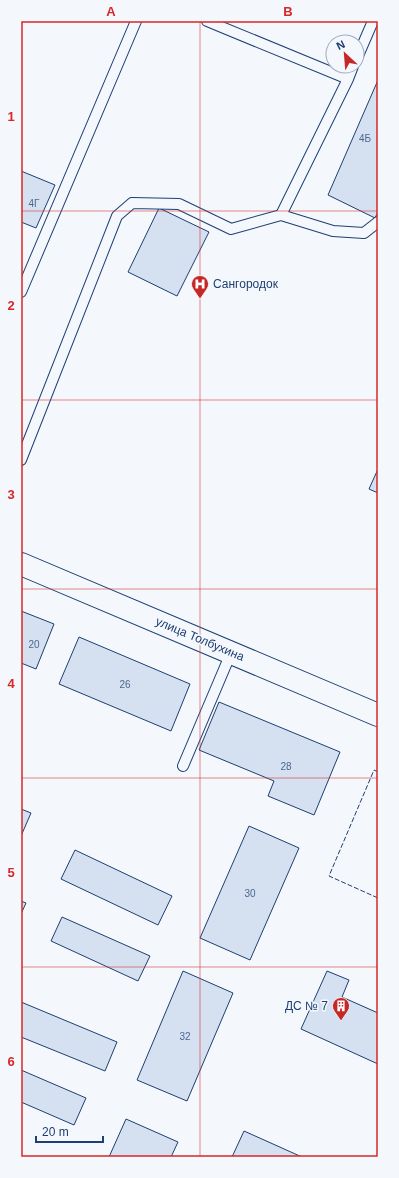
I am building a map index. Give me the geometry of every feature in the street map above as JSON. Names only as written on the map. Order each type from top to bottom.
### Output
[{"type":"street","name":"улица Толбухина","points":[[21,564],[378,715]]},
{"type":"lane","points":[[21,292],[136,21]]},
{"type":"lane","points":[[208,21],[348,79]]},
{"type":"lane","points":[[365,40],[373,21]]},
{"type":"lane","points":[[281,216],[350,74]]},
{"type":"lane","points":[[21,460],[118,216],[132,203],[179,204],[231,229],[281,216],[333,232],[364,233],[378,222]]},
{"type":"lane","points":[[183,766],[231,652]]},
{"type":"building","points":[[378,80],[378,212],[375,218],[328,195]]},
{"type":"building","points":[[21,171],[55,185],[36,228],[21,222]]},
{"type":"building","points":[[159,208],[209,232],[177,296],[128,272]]},
{"type":"building","points":[[378,469],[378,493],[369,489]]},
{"type":"building","points":[[21,611],[54,624],[36,669],[21,663]]},
{"type":"building","points":[[79,637],[190,684],[171,731],[59,684]]},
{"type":"building","points":[[219,702],[340,752],[314,815],[268,796],[274,781],[199,750]]},
{"type":"building","points":[[21,809],[31,813],[21,836]]},
{"type":"building","points":[[249,826],[299,848],[250,960],[200,938]]},
{"type":"building","points":[[75,850],[172,896],[158,925],[61,879]]},
{"type":"building","points":[[21,901],[26,903],[21,914]]},
{"type":"building","points":[[62,917],[150,956],[138,981],[51,941]]},
{"type":"building","points":[[183,971],[233,993],[187,1101],[137,1080]]},
{"type":"building","name":"ДС № 7","points":[[327,971],[349,980],[342,997],[378,1013],[378,1064],[301,1029]]},
{"type":"building","points":[[21,1002],[117,1042],[105,1071],[21,1037]]},
{"type":"building","points":[[21,1070],[86,1098],[74,1125],[21,1102]]},
{"type":"building","points":[[126,1119],[178,1142],[171,1157],[109,1157]]},
{"type":"building","points":[[244,1131],[302,1157],[232,1157]]},
{"type":"fence","points":[[378,772],[374,770],[329,876],[378,898]]},
{"type":"place","name":"Сангородок","points":[[200,299]]},
{"type":"place","name":"ДС № 7","points":[[341,1021]]}]
